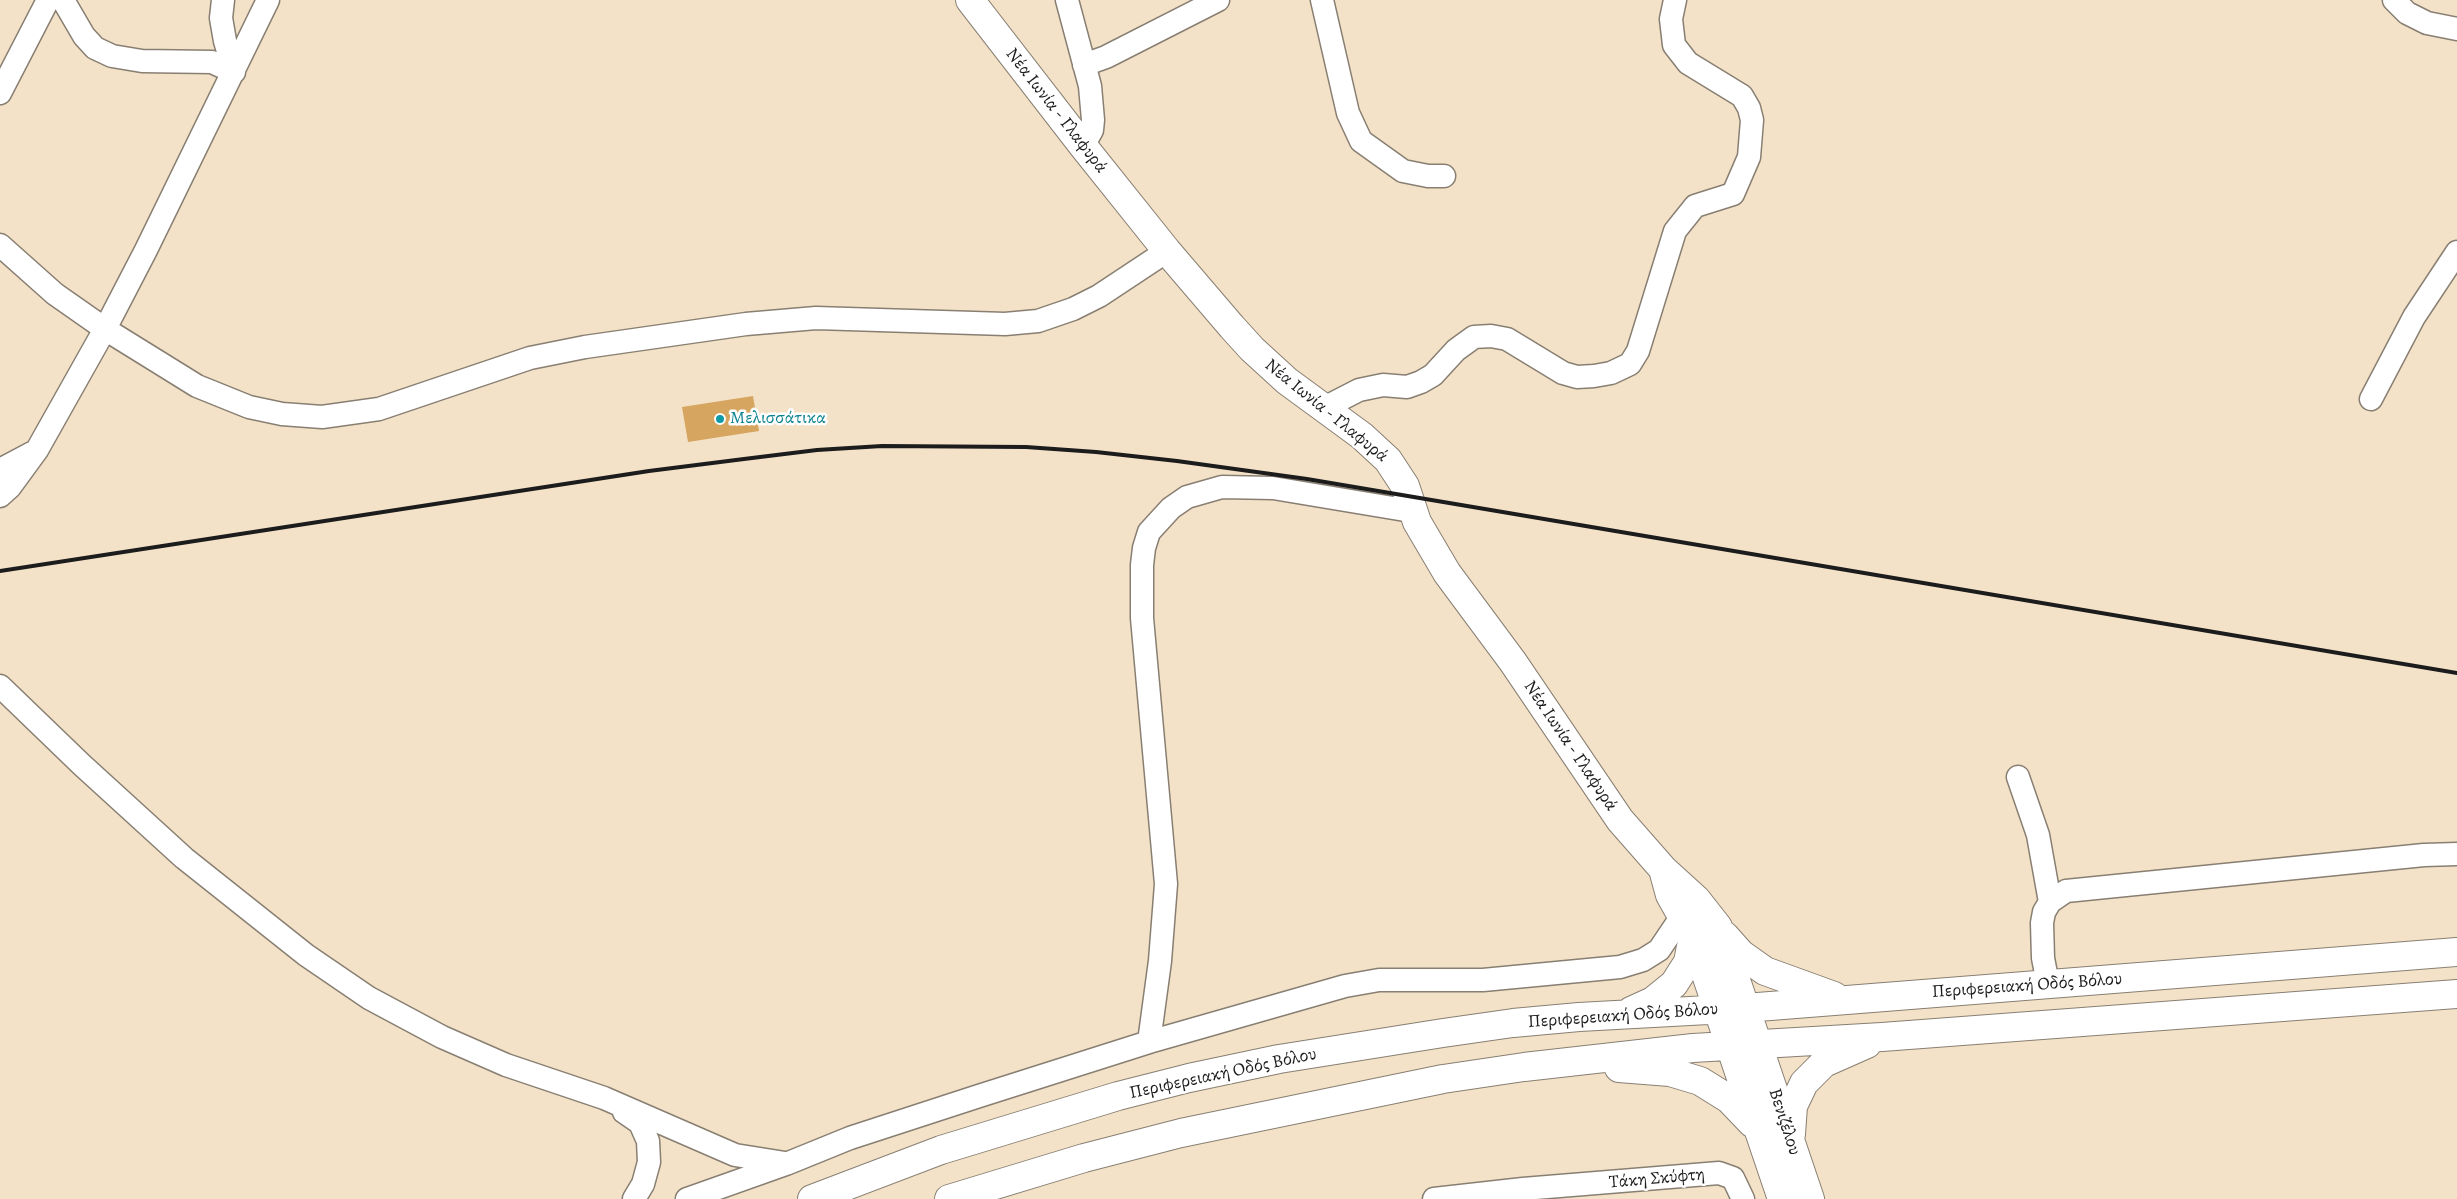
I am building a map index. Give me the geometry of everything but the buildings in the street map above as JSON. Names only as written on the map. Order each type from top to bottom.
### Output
[{"type":"main road","name":"Νέα Ιωνία - Γλαφυρά","points":[[970,0],[1167,251],[1252,349],[1287,381],[1324,408],[1388,460],[1405,486],[1411,511],[1450,578],[1513,662],[1620,820],[1664,869],[1696,899],[1718,927],[1758,1045]]},
{"type":"main road","name":"Νέα Ιωνία - Γλαφυρά","points":[[1664,869],[1670,895],[1688,926],[1729,1047]]},
{"type":"main road","points":[[1621,1014],[1653,1001],[1674,984],[1688,962],[1688,926]]},
{"type":"main road","points":[[1718,927],[1741,954],[1765,971],[1810,989],[1849,1000]]},
{"type":"main road","name":"Περιφερειακή Οδός Βόλου","points":[[812,1199],[941,1150],[1075,1109],[1189,1078],[1279,1059],[1443,1032],[1513,1023],[1621,1014],[1745,1008],[2457,952]]},
{"type":"main road","name":"Περιφερειακή Οδός Βόλου","points":[[949,1199],[1084,1158],[1181,1133],[1443,1079],[1556,1063],[1693,1048],[1882,1037],[2457,994]]},
{"type":"main road","points":[[1792,1144],[1790,1120],[1793,1106],[1804,1083],[1824,1063],[1882,1037]]},
{"type":"main road","name":"Βενιζέλου","points":[[1758,1045],[1810,1199]]},
{"type":"main road","name":"Βενιζέλου","points":[[1729,1047],[1782,1199]]},
{"type":"main road","points":[[1556,1063],[1653,1070],[1700,1081],[1729,1099],[1757,1131]]},
{"type":"street","points":[[0,93],[48,0]]},
{"type":"street","points":[[63,0],[84,36],[95,48],[112,56],[142,61],[212,62],[234,72]]},
{"type":"street","points":[[223,0],[222,18],[225,41],[234,72]]},
{"type":"street","points":[[0,496],[10,488],[37,450],[105,329],[146,250],[268,0]]},
{"type":"street","points":[[1067,0],[1090,86],[1092,130],[1083,146]]},
{"type":"street","points":[[1084,64],[1106,57],[1218,0]]},
{"type":"street","points":[[1322,0],[1348,112],[1361,141],[1402,171],[1428,176],[1444,176]]},
{"type":"street","points":[[1324,408],[1359,390],[1383,385],[1407,387],[1421,382],[1433,375],[1456,350],[1474,337],[1491,336],[1507,340],[1562,373],[1577,377],[1611,372],[1630,364],[1638,351],[1675,231],[1695,206],[1733,194],[1749,156],[1752,120],[1749,108],[1742,96],[1688,63],[1674,45],[1671,19],[1675,0]]},
{"type":"street","points":[[2394,0],[2407,14],[2427,23],[2457,29]]},
{"type":"street","points":[[0,246],[55,294],[105,329],[197,386],[249,408],[282,414],[322,417],[379,409],[530,358],[585,346],[746,324],[816,318],[1005,324],[1038,321],[1072,310],[1099,296],[1167,251]]},
{"type":"street","points":[[2371,399],[2414,316],[2457,252]]},
{"type":"street","points":[[0,470],[37,450]]},
{"type":"street","points":[[1149,1042],[1160,961],[1166,884],[1142,618],[1142,565],[1144,548],[1149,532],[1171,508],[1187,496],[1222,487],[1273,488],[1411,511]]},
{"type":"street","points":[[0,686],[82,765],[184,858],[240,904],[369,998],[442,1037],[506,1065],[604,1098],[735,1155],[786,1164]]},
{"type":"street","points":[[2018,777],[2038,835],[2050,902]]},
{"type":"street","points":[[2048,984],[2043,958],[2042,923],[2044,912],[2050,902],[2066,891],[2077,888],[2129,886],[2424,855],[2457,854]]},
{"type":"street","points":[[687,1199],[786,1164],[850,1138],[1149,1042],[1364,982],[1483,980],[1620,967],[1643,960],[1659,950],[1688,926]]},
{"type":"street","points":[[604,1098],[640,1123],[648,1141],[649,1162],[643,1184],[634,1199]]},
{"type":"street","name":"Τάκη Σκύφτη","points":[[1434,1199],[1616,1191],[1719,1173],[1730,1176],[1738,1185],[1743,1199]]},
{"type":"railway","points":[[0,571],[649,471],[817,450],[882,446],[1026,447],[1177,461],[1307,479],[2457,673]]},
{"type":"place","name":"Μελισσάτικα","points":[[720,419]]}]
